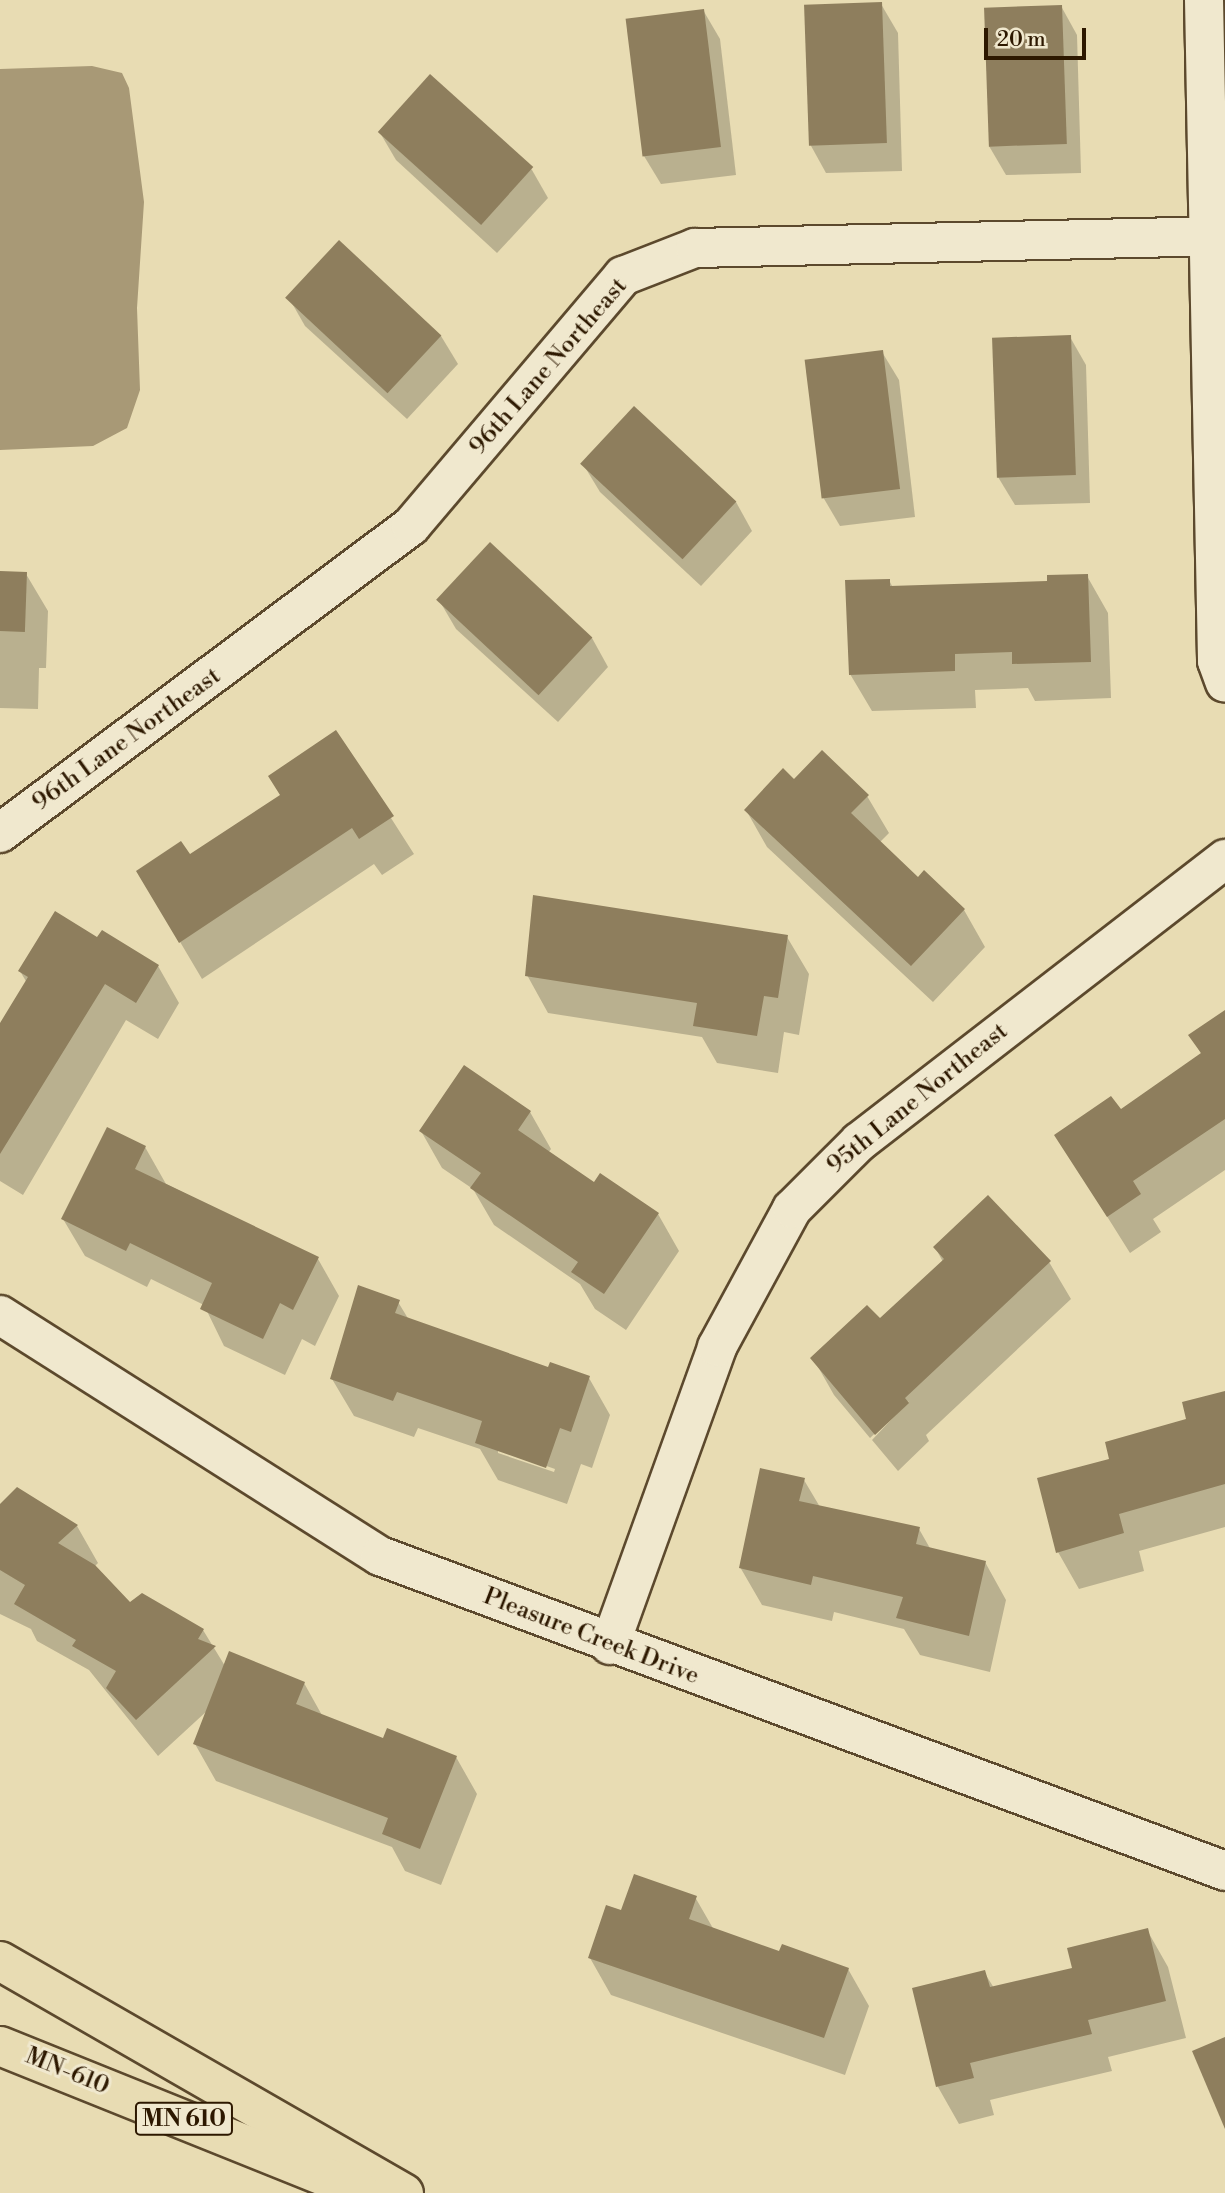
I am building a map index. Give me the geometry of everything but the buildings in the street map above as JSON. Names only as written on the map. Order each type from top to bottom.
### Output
[{"type":"highway","points":[[0,1961],[404,2193]]},
{"type":"highway","name":"MN-610","points":[[0,2046],[367,2193]]},
{"type":"street","points":[[1205,0],[1217,236],[1217,660],[1225,684]]},
{"type":"street","name":"96th Lane Northeast","points":[[0,833],[411,526],[624,276],[695,248],[1217,236]]},
{"type":"street","name":"95th Lane Northeast","points":[[610,1645],[717,1347],[792,1209],[859,1142],[1225,859]]},
{"type":"street","name":"Pleasure Creek Drive","points":[[0,1315],[380,1556],[610,1645],[1225,1871]]},
{"type":"shaded area","points":[[92,66],[122,73],[129,88],[144,202],[137,308],[140,390],[127,428],[93,446],[0,450],[0,69]]}]
